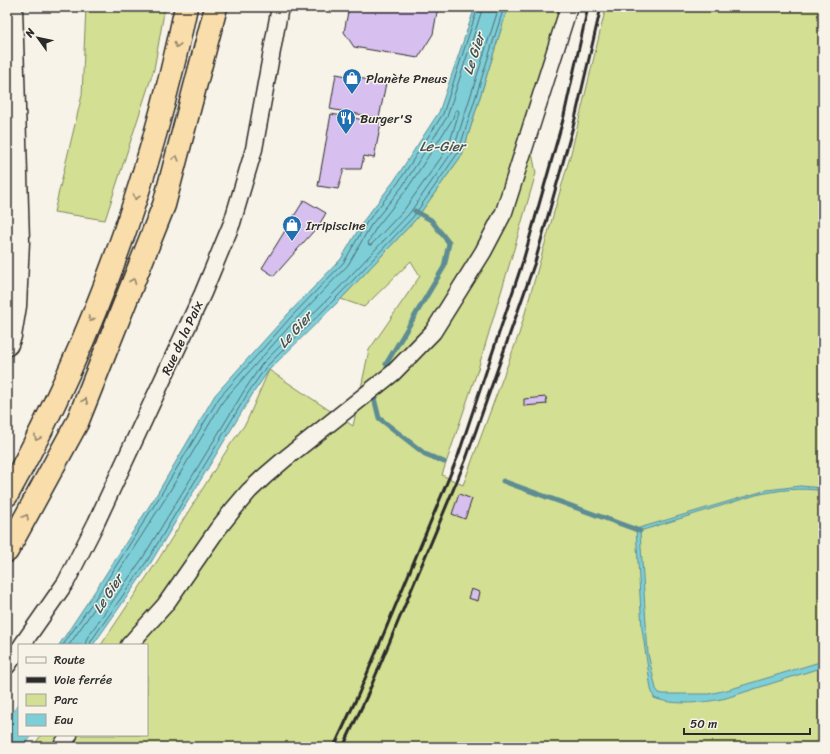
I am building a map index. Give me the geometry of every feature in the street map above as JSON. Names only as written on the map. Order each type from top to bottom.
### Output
[{"type":"highway","points":[[7,495],[48,416],[82,340],[110,271],[140,186],[162,109],[186,7]]},
{"type":"highway","points":[[7,551],[77,424],[164,205],[216,7]]},
{"type":"main road","points":[[7,344],[10,336],[15,306],[18,241],[11,7]]},
{"type":"street","name":"Rue de la Paix","points":[[23,644],[66,582],[96,523],[203,293],[232,223],[254,149],[280,7]]},
{"type":"street","points":[[130,644],[165,605],[217,530],[249,492],[286,458],[393,373],[434,332],[483,252],[504,212],[569,7]]},
{"type":"street","points":[[7,666],[18,650]]},
{"type":"street","points":[[61,747],[68,736]]},
{"type":"green space","points":[[86,7],[165,7],[154,69],[105,220],[54,212],[82,95]]},
{"type":"green space","points":[[508,7],[563,7],[525,117],[536,173],[478,369],[442,475],[463,485],[519,334],[571,153],[606,7],[823,7],[823,747],[33,747],[40,736],[148,736],[148,644],[102,644],[158,560],[230,445],[246,423],[269,370],[353,426],[369,350],[420,276],[411,261],[364,307],[341,299],[416,219],[462,155]]},
{"type":"water","name":"Le-Gier","points":[[475,7],[508,7],[462,155],[416,219],[341,299],[269,370],[252,395],[150,564],[94,644],[60,644],[157,494],[215,395],[288,314],[341,259],[364,220],[394,181],[439,112]]},
{"type":"water","points":[[800,486],[823,488],[823,491],[806,489],[756,495],[640,531],[648,654],[656,689],[659,693],[663,694],[709,694],[731,689],[823,661],[823,667],[718,700],[680,703],[662,701],[654,698],[651,689],[642,629],[636,529],[767,490]]},
{"type":"water","points":[[18,704],[18,736],[31,736],[24,747],[7,747],[7,721]]},
{"type":"building","points":[[349,7],[438,7],[433,34],[418,58],[354,47],[344,32]]},
{"type":"building","points":[[336,74],[386,83],[379,118],[330,109]]},
{"type":"building","points":[[331,114],[381,123],[374,158],[364,156],[361,169],[344,169],[338,189],[318,186]]},
{"type":"building","points":[[304,200],[326,213],[319,225],[274,276],[262,268]]},
{"type":"building","points":[[546,397],[547,404],[524,406],[524,399]]},
{"type":"building","points":[[459,494],[472,499],[465,519],[452,514]]},
{"type":"building","points":[[471,589],[480,592],[478,601],[468,598]]},
{"type":"waterway","points":[[386,364],[444,267],[449,243],[431,220],[415,211]]},
{"type":"waterway","points":[[374,398],[379,418],[425,454],[444,462]]},
{"type":"waterway","points":[[503,481],[640,531]]},
{"type":"railway","points":[[334,747],[359,693],[458,456],[523,261],[563,120],[588,7]]},
{"type":"railway","points":[[343,747],[367,696],[466,459],[535,262],[574,123],[601,7]]},
{"type":"place","name":"Planète Pneus","points":[[352,95]]},
{"type":"place","name":"Burger'S","points":[[346,135]]},
{"type":"place","name":"Irripiscine","points":[[292,242]]},
{"type":"water label","name":"Le Gier","points":[[474,54]]},
{"type":"water label","name":"Le Gier","points":[[295,330]]},
{"type":"water label","name":"Le Gier","points":[[108,594]]}]
